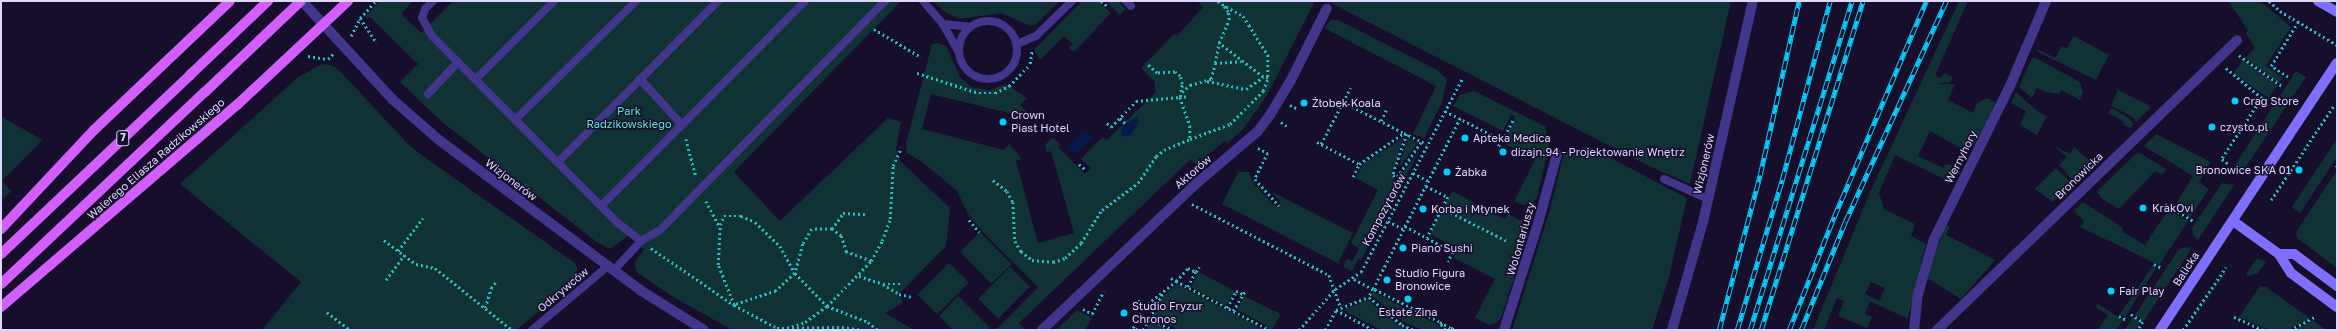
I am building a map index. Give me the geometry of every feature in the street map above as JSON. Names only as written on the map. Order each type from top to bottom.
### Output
[{"type":"main road","points":[[1,229],[110,115],[230,1]]},
{"type":"main road","name":"7","points":[[1,254],[268,1]]},
{"type":"main road","name":"Walerego Eliasza Radzikowskiego","points":[[1,284],[302,1]]},
{"type":"main road","name":"Walerego Eliasza Radzikowskiego","points":[[1,307],[238,106],[348,1]]},
{"type":"street","points":[[302,1],[323,25]]},
{"type":"street","name":"Wizjonerów","points":[[1672,330],[1708,198],[1753,1]]},
{"type":"street","name":"Wernyhory","points":[[1914,330],[1920,289],[1934,239],[2010,86],[2046,1]]},
{"type":"street","points":[[2318,1],[2337,12]]},
{"type":"street","name":"Aktorów","points":[[1042,330],[1181,198],[1242,146],[1270,115],[1327,8]]},
{"type":"street","name":"Wizjonerów","points":[[323,25],[392,99],[422,126],[657,302],[704,330]]},
{"type":"street","name":"Bronowicka","points":[[1937,330],[2236,40]]},
{"type":"street","points":[[2337,63],[2233,221],[2279,254],[2291,273],[2337,307]]},
{"type":"street","name":"Wolontariuszy","points":[[1504,330],[1539,220],[1556,154]]},
{"type":"street","name":"Balicka","points":[[2160,330],[2233,221]]},
{"type":"street","points":[[2279,254],[2294,254],[2337,286]]},
{"type":"lane","points":[[433,1],[423,14],[423,22],[432,36],[602,206],[641,241]]},
{"type":"lane","points":[[476,79],[554,1]]},
{"type":"lane","points":[[516,119],[636,1]]},
{"type":"lane","points":[[558,162],[718,1]]},
{"type":"lane","points":[[602,206],[804,1]]},
{"type":"lane","name":"Odkrywców","points":[[532,330],[611,268],[641,241],[660,230],[865,24],[885,1]]},
{"type":"lane","points":[[923,1],[943,24],[968,71],[985,79],[1003,75],[1013,66],[1018,53],[1017,44],[1010,31],[998,22],[984,21],[970,27],[943,24]]},
{"type":"lane","points":[[1017,44],[1036,36],[1072,1]]},
{"type":"lane","points":[[960,55],[961,39],[970,27]]},
{"type":"lane","points":[[428,94],[458,62]]},
{"type":"lane","points":[[640,79],[682,125]]},
{"type":"lane","points":[[1664,178],[1708,198]]},
{"type":"path","points":[[351,37],[360,18],[376,1]]},
{"type":"path","points":[[1101,1],[1110,7]]},
{"type":"path","points":[[993,180],[1007,191],[1013,202],[1015,241],[1021,252],[1032,260],[1053,262],[1065,258],[1081,244],[1102,210],[1138,183],[1156,156],[1164,150],[1230,124],[1263,91],[1268,78],[1268,55],[1242,16],[1218,1]]},
{"type":"path","points":[[2269,1],[2298,22],[2337,45]]},
{"type":"path","points":[[1207,82],[1213,74],[1219,43],[1229,20],[1228,12],[1222,4]]},
{"type":"path","points":[[360,18],[377,43]]},
{"type":"path","points":[[2288,77],[2271,66],[2298,22]]},
{"type":"path","points":[[865,24],[921,57]]},
{"type":"path","points":[[1219,43],[1263,77],[1268,78]]},
{"type":"path","points":[[917,73],[979,92],[995,93],[1009,86],[1030,64],[1033,48]]},
{"type":"path","points":[[2228,48],[2282,86]]},
{"type":"path","points":[[310,58],[329,57]]},
{"type":"path","points":[[2216,60],[2270,104]]},
{"type":"path","points":[[1215,63],[1242,61]]},
{"type":"path","points":[[1146,63],[1157,73],[1175,72],[1180,76],[1182,92],[1180,98],[1190,126],[1190,140]]},
{"type":"path","points":[[1182,92],[1190,85],[1207,82],[1246,89],[1263,77]]},
{"type":"path","name":"Kompozytorów","points":[[1299,330],[1335,289],[1354,279],[1360,272],[1462,79]]},
{"type":"path","points":[[1321,144],[1350,88]]},
{"type":"path","points":[[1107,123],[1111,127],[1136,101],[1186,97]]},
{"type":"path","points":[[2230,166],[2222,159],[2262,98]]},
{"type":"path","points":[[1343,102],[1427,144]]},
{"type":"path","points":[[2271,200],[2334,105]]},
{"type":"path","points":[[1381,121],[1387,108]]},
{"type":"path","points":[[1445,111],[1502,140]]},
{"type":"path","points":[[1120,118],[1126,124]]},
{"type":"path","points":[[1325,330],[1336,310],[1369,297],[1460,118]]},
{"type":"path","points":[[1498,148],[1514,118]]},
{"type":"path","points":[[682,125],[699,190],[720,225]]},
{"type":"path","points":[[1405,133],[1393,175],[1397,177],[1422,142]]},
{"type":"path","points":[[1353,177],[1359,164],[1405,133]]},
{"type":"path","points":[[1317,142],[1359,164]]},
{"type":"path","points":[[783,330],[805,322],[827,306],[859,276],[871,261],[882,241],[890,220],[893,166],[901,148]]},
{"type":"path","points":[[1079,164],[1085,170]]},
{"type":"path","points":[[1413,173],[1429,181]]},
{"type":"path","points":[[1255,179],[1278,206]]},
{"type":"path","points":[[1426,186],[1448,197],[1427,238]]},
{"type":"path","points":[[1181,198],[1329,275],[1341,308]]},
{"type":"path","points":[[2165,204],[2193,221]]},
{"type":"path","points":[[1442,208],[1507,240]]},
{"type":"path","points":[[832,229],[843,213],[865,214]]},
{"type":"path","points":[[734,305],[718,265],[720,225],[724,216],[741,216],[755,222],[780,246],[795,273],[827,306],[868,322],[878,330]]},
{"type":"path","points":[[398,250],[423,218]]},
{"type":"path","points":[[969,220],[979,232]]},
{"type":"path","points":[[1388,221],[1427,238],[1453,252],[1448,262]]},
{"type":"path","points":[[734,305],[776,291],[795,273],[803,244],[812,229],[832,229],[841,236],[846,252],[871,261]]},
{"type":"path","points":[[384,240],[416,264],[435,268],[512,330]]},
{"type":"path","points":[[641,241],[734,305],[777,329],[842,327],[863,330]]},
{"type":"path","points":[[386,280],[404,255]]},
{"type":"path","points":[[2154,264],[2162,268]]},
{"type":"path","points":[[1188,287],[1199,267]]},
{"type":"path","points":[[2183,330],[2226,267]]},
{"type":"path","points":[[1137,330],[1133,328],[1144,307],[1176,282],[1188,268],[1196,272]]},
{"type":"path","points":[[859,276],[883,284],[899,294],[912,296]]},
{"type":"path","points":[[1171,278],[1176,282],[1266,328],[1265,330]]},
{"type":"path","points":[[1354,279],[1452,329],[1453,326]]},
{"type":"path","points":[[485,308],[491,288],[496,282]]},
{"type":"path","points":[[883,284],[900,284]]},
{"type":"path","points":[[1087,311],[1091,314],[1106,286]]},
{"type":"path","points":[[1228,308],[1236,291],[1243,294]]},
{"type":"path","points":[[1234,311],[1245,291]]},
{"type":"path","points":[[1143,330],[1163,292]]},
{"type":"path","points":[[1369,297],[1402,325],[1414,330]]},
{"type":"path","points":[[1138,300],[1144,307]]},
{"type":"path","points":[[1336,310],[1374,330]]},
{"type":"path","points":[[327,312],[345,328],[350,330]]},
{"type":"path","points":[[2131,314],[2143,322],[2138,330]]},
{"type":"path","points":[[2119,316],[2127,320]]},
{"type":"path","points":[[2290,330],[2316,316]]},
{"type":"path","points":[[2234,317],[2263,330]]},
{"type":"path","points":[[1150,318],[1174,330]]},
{"type":"path","points":[[1439,322],[1445,330]]},
{"type":"green space","name":"Park Radzikowskiego","points":[[379,1],[413,1],[401,14],[421,33],[453,1],[901,1],[734,172],[780,221],[888,118],[901,122],[896,148],[900,161],[950,208],[946,246],[898,295],[903,301],[901,304],[885,313],[914,330],[732,330],[670,295],[637,272],[634,264],[644,249],[628,236],[610,249],[598,243],[442,122],[400,82],[418,64],[370,17],[365,18]]},
{"type":"green space","points":[[933,1],[1060,1],[1036,24],[1030,26],[1001,13],[959,19],[945,12]]},
{"type":"green space","points":[[1082,1],[1098,1],[1111,13],[1074,52],[1069,48],[1073,44],[1064,36],[1040,60],[1034,50]]},
{"type":"green space","points":[[1106,1],[1119,1],[1127,12],[1124,10],[1120,15]]},
{"type":"green space","points":[[1197,1],[1315,1],[1266,97],[1244,128],[1227,144],[1225,141],[1201,161],[1199,167],[1191,159],[1019,323],[1026,330],[996,330],[1038,287],[981,230],[968,214],[957,191],[925,164],[907,153],[906,144],[932,44],[937,43],[946,46],[960,77],[971,87],[990,90],[1006,84],[1027,98],[1020,105],[1029,114],[1022,120],[1013,119],[1013,114],[931,94],[922,129],[1004,150],[1009,144],[1022,159],[1016,161],[1038,243],[1074,233],[1051,151],[1047,152],[1045,145],[1053,137],[1060,144],[1058,147],[1085,174],[1091,168],[1081,159],[1102,137],[1107,140],[1155,93],[1155,82],[1141,68],[1174,34],[1177,36],[1203,7]]},
{"type":"green space","points":[[1327,1],[1731,1],[1690,184],[1651,167]]},
{"type":"green space","points":[[1959,1],[1968,1],[1935,75],[1941,78],[1944,73],[1953,77],[1950,82],[1937,84],[1955,84],[1948,100],[1973,113],[1977,103],[1987,98],[1996,102],[1976,144],[1966,151],[1930,131],[1918,156],[1944,168],[1946,164],[1955,166],[1957,168],[1950,182],[1895,155],[1879,193],[1884,209],[1915,224],[1911,236],[1926,244],[1908,319],[1870,301],[1865,314],[1872,317],[1867,328],[1838,316],[1844,301],[1837,298],[1824,330],[1813,330],[1871,190]],"holes":[[[1871,282],[1885,288],[1879,301],[1865,294]]]},
{"type":"green space","points":[[2228,1],[2260,1],[2291,27],[2266,66],[2283,78],[2279,83],[2245,58],[2255,48],[2246,33],[2248,30]]},
{"type":"green space","points":[[1331,20],[1338,20],[1437,70],[1447,79],[1442,102],[1424,138],[1413,134],[1436,86],[1324,28]]},
{"type":"green space","points":[[2074,36],[2109,55],[2096,80],[2038,52],[2037,49],[2055,58],[2062,46],[2067,48]]},
{"type":"green space","points":[[2032,58],[2036,58],[2080,82],[2083,92],[2080,100],[2061,90],[2059,94],[2046,92],[2037,88],[2032,98],[2019,87]]},
{"type":"green space","points":[[2243,60],[2278,85],[2268,98],[2234,73]]},
{"type":"green space","points":[[322,64],[331,65],[338,69],[409,145],[575,263],[579,273],[575,282],[516,330],[262,330],[301,282],[180,184],[297,78]]},
{"type":"green space","points":[[2296,71],[2306,77],[2241,174],[2235,165]]},
{"type":"green space","points":[[2118,90],[2151,107],[2136,122],[2131,116],[2111,106]]},
{"type":"green space","points":[[1474,91],[1545,126],[1549,145],[1537,198],[1532,203],[1523,205],[1514,201],[1535,160],[1503,143],[1516,117],[1511,115],[1503,131],[1453,106],[1460,95]]},
{"type":"green space","points":[[2016,92],[2038,112],[2047,116],[2037,135],[2020,125],[2026,111],[2011,103]]},
{"type":"green space","points":[[2111,108],[2129,118],[2134,124],[2130,128],[2123,124],[2124,122],[2108,113]]},
{"type":"green space","points":[[1,116],[42,140],[2,181],[11,191],[1,201]]},
{"type":"green space","points":[[2156,134],[2211,162],[2199,182],[2209,189],[2190,218],[2175,205],[2193,176],[2144,146]]},
{"type":"green space","points":[[1403,138],[1391,177],[1398,180],[1421,148],[1361,260],[1358,259],[1352,271],[1343,267],[1347,259],[1352,261],[1359,249],[1351,243],[1378,190],[1356,178],[1363,164]]},
{"type":"green space","points":[[1408,138],[1418,143],[1398,169]]},
{"type":"green space","points":[[2337,139],[2337,157],[2300,213],[2292,207]]},
{"type":"green space","points":[[2053,145],[2070,154],[2074,147],[2089,160],[2090,166],[2074,182],[2059,165],[2067,157]]},
{"type":"green space","points":[[1588,146],[1687,198],[1669,277],[1652,330],[1512,330],[1549,213],[1564,153]]},
{"type":"green space","points":[[2138,152],[2166,169],[2162,175],[2155,171],[2119,209],[2101,198],[2097,191]]},
{"type":"green space","points":[[2056,168],[2072,184],[2053,202],[2035,189]]},
{"type":"green space","points":[[2337,170],[2337,268],[2297,238],[2296,232]]},
{"type":"green space","points":[[1238,172],[1249,172],[1253,183],[1276,207],[1281,203],[1272,192],[1353,233],[1338,263],[1222,204]]},
{"type":"green space","points":[[2222,183],[2234,185],[2198,240],[2193,236],[2192,228]]},
{"type":"green space","points":[[1452,191],[1505,219],[1508,214],[1522,221],[1529,231],[1501,318],[1494,324],[1488,324],[1475,318],[1495,279],[1454,258],[1458,249],[1430,234]]},
{"type":"green space","points":[[2083,202],[2122,227],[2123,232],[2145,245],[2168,210],[2188,221],[2159,265],[2080,227],[2084,222],[2074,210]]},
{"type":"green space","points":[[1945,224],[1950,226],[1946,235],[1995,260],[1961,299],[1927,278]]},
{"type":"green space","points":[[980,232],[1011,264],[991,284],[960,251]]},
{"type":"green space","points":[[2188,247],[2191,249],[2144,321],[2135,315],[2179,249]]},
{"type":"green space","points":[[2257,258],[2266,262],[2258,273],[2248,276],[2246,274]]},
{"type":"green space","points":[[949,263],[969,283],[937,315],[917,295]]},
{"type":"green space","points":[[2153,265],[2157,267],[2125,317],[2120,314]]},
{"type":"green space","points":[[1010,267],[1030,287],[998,319],[978,299]]},
{"type":"green space","points":[[1199,272],[1234,291],[1226,306],[1191,287]]},
{"type":"green space","points":[[2224,273],[2226,273],[2186,330]]},
{"type":"green space","points":[[1176,284],[1263,330],[1179,330],[1153,317],[1163,297]]},
{"type":"green space","points":[[2260,286],[2266,287],[2310,318],[2287,330],[2269,330],[2239,317]]},
{"type":"green space","points":[[1373,292],[1438,325],[1442,330],[1423,330],[1404,322],[1371,295]]},
{"type":"green space","points":[[958,296],[990,328],[987,330],[953,330],[939,316]]},
{"type":"green space","points":[[1244,296],[1281,314],[1272,330],[1266,330],[1266,325],[1237,310]]},
{"type":"green space","points":[[1368,300],[1400,327],[1408,330],[1381,330],[1343,310]]},
{"type":"green space","points":[[2098,304],[2123,320],[2116,330],[2098,330],[2108,315],[2096,307]]},
{"type":"green space","points":[[1077,310],[1092,318],[1085,330],[1056,330]]},
{"type":"green space","points":[[2133,317],[2140,322],[2135,330],[2125,330]]},
{"type":"green space","points":[[2313,320],[2326,330],[2294,330]]},
{"type":"green space","points":[[1151,321],[1169,330],[1146,330]]},
{"type":"water","points":[[1136,117],[1139,122],[1132,134],[1125,137],[1121,135],[1122,126]]},
{"type":"water","points":[[1085,129],[1093,137],[1075,154],[1067,147]]},
{"type":"railway","points":[[1719,330],[1760,175],[1799,1]]},
{"type":"railway","points":[[1737,330],[1782,180],[1830,1]]},
{"type":"railway","points":[[1750,330],[1852,1]]},
{"type":"railway","points":[[1761,330],[1863,1]]},
{"type":"railway","points":[[1789,330],[1834,217],[1926,1]]},
{"type":"railway","points":[[1801,330],[1845,222],[1946,1]]},
{"type":"place","name":"Crag Store","points":[[2235,101]]},
{"type":"place","name":"Żłobek Koala","points":[[1304,103]]},
{"type":"place","name":"Crown Piast Hotel","points":[[1003,122]]},
{"type":"place","name":"czysto.pl","points":[[2212,127]]},
{"type":"place","name":"Apteka Medica","points":[[1465,138]]},
{"type":"place","name":"dizajn.94 - Projektowanie Wnętrz","points":[[1503,152]]},
{"type":"place","name":"Bronowice SKA 01","points":[[2299,170]]},
{"type":"place","name":"Żabka","points":[[1447,172]]},
{"type":"place","name":"KrakOvi","points":[[2143,208]]},
{"type":"place","name":"Korba i Młynek","points":[[1423,209]]},
{"type":"place","name":"Piano Sushi","points":[[1403,248]]},
{"type":"place","name":"Studio Figura Bronowice","points":[[1387,280]]},
{"type":"place","name":"Fair Play","points":[[2111,291]]},
{"type":"place","name":"Estate Zina","points":[[1408,299]]},
{"type":"place","name":"Studio Fryzur Chronos","points":[[1124,313]]}]
